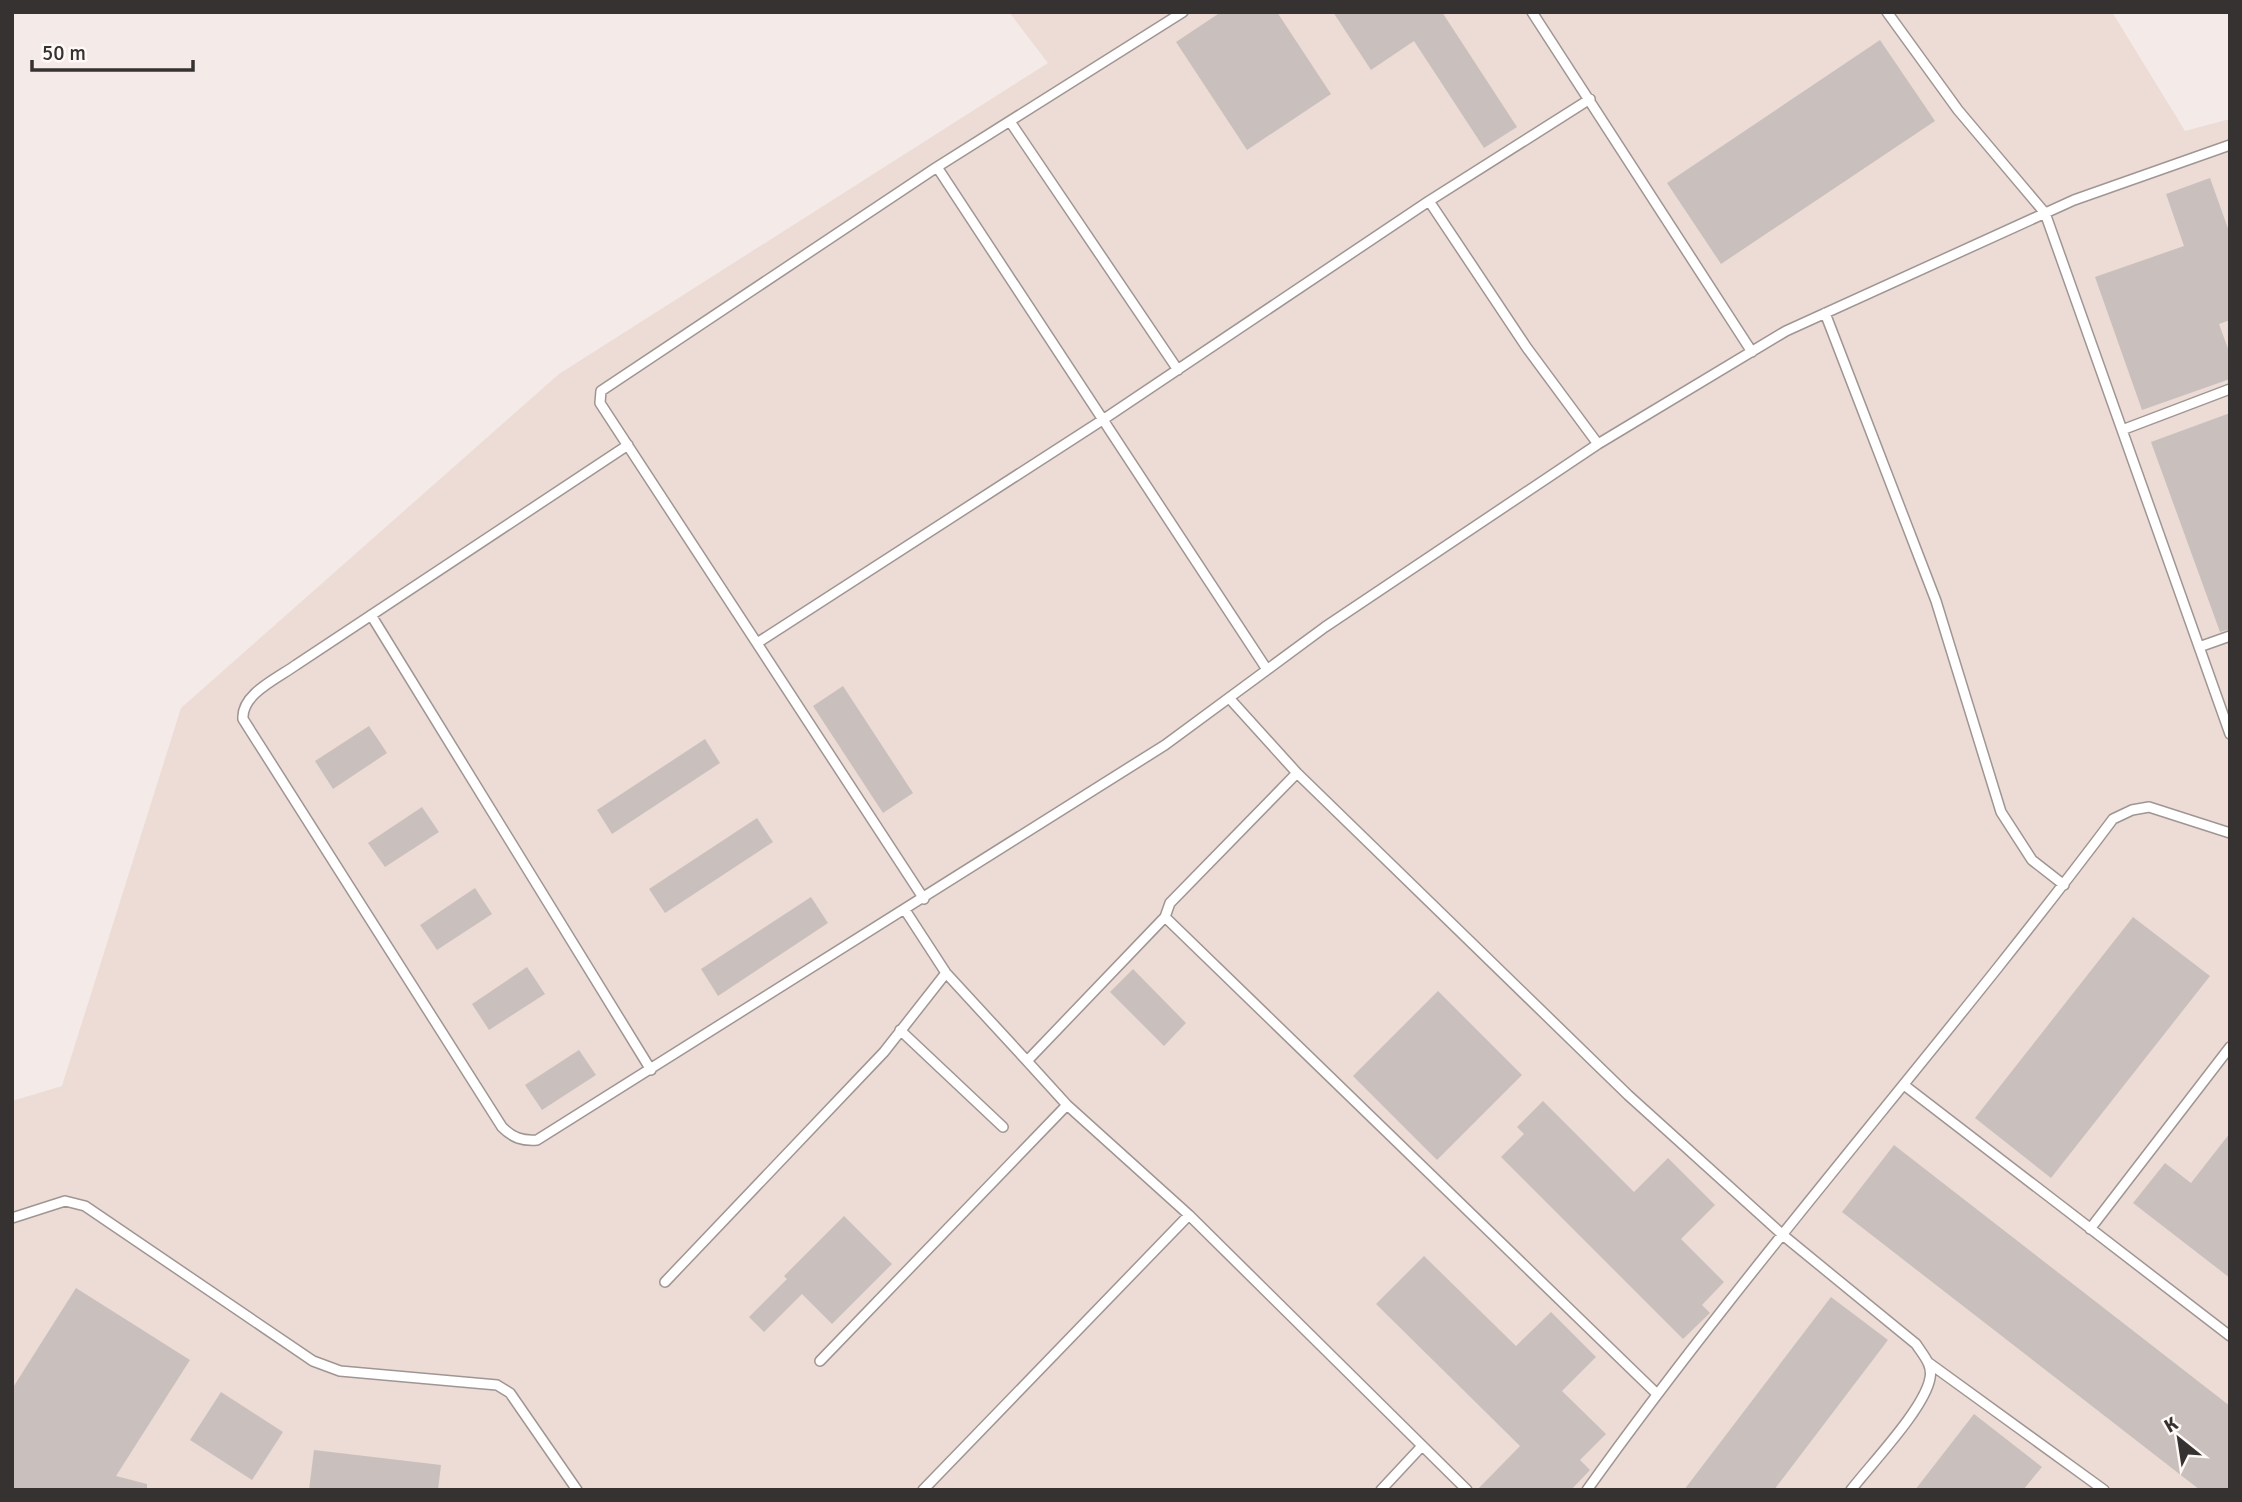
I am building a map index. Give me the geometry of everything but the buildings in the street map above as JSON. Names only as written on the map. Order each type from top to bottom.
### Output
[{"type":"lane","points":[[923,899],[600,403],[601,391],[937,167],[1011,123],[1182,12]]},
{"type":"lane","points":[[1532,12],[1752,352]]},
{"type":"lane","points":[[1887,12],[1958,110],[2045,213],[2230,734]]},
{"type":"lane","points":[[757,643],[1104,419],[1429,201],[1590,99]]},
{"type":"lane","points":[[1011,123],[1178,370]]},
{"type":"lane","points":[[628,445],[371,615],[253,696],[244,708],[243,719],[507,1132],[520,1139],[537,1140],[1165,745],[1230,699],[1266,668],[1598,444],[1786,331],[2045,213],[2230,145]]},
{"type":"lane","points":[[937,167],[1266,668]]},
{"type":"lane","points":[[1429,201],[1527,348],[1598,444]]},
{"type":"lane","points":[[1825,313],[1936,601],[2001,812],[2032,860],[2064,885]]},
{"type":"lane","points":[[2122,430],[2230,390]]},
{"type":"lane","points":[[371,615],[651,1070]]},
{"type":"lane","points":[[2199,647],[2230,636]]},
{"type":"lane","points":[[1230,699],[1297,773],[1628,1095],[1784,1236],[1916,1344],[1929,1363],[2104,1490]]},
{"type":"lane","points":[[1027,1061],[1165,917],[1170,903],[1297,773]]},
{"type":"lane","points":[[1587,1490],[1656,1393],[2064,885],[2113,820],[2132,810],[2149,807],[2230,834]]},
{"type":"lane","points":[[905,910],[946,972],[1067,1105],[1189,1215],[1466,1490]]},
{"type":"lane","points":[[1165,917],[1656,1393]]},
{"type":"lane","points":[[665,1282],[884,1052],[946,972]]},
{"type":"lane","points":[[901,1030],[1003,1126]]},
{"type":"lane","points":[[2090,1229],[2230,1047]]},
{"type":"lane","points":[[1904,1085],[2230,1336]]},
{"type":"lane","points":[[820,1361],[1067,1105]]},
{"type":"lane","points":[[12,1218],[65,1201],[85,1206],[313,1361],[340,1371],[497,1385],[510,1393],[577,1490]]},
{"type":"lane","points":[[923,1490],[1189,1215]]},
{"type":"lane","points":[[1850,1490],[1922,1401],[1930,1378],[1929,1363]]},
{"type":"lane","points":[[1381,1490],[1422,1446]]},
{"type":"shaded area","points":[[1009,12],[2112,12],[2185,131],[2230,119],[2230,1490],[12,1490],[12,1101],[62,1086],[181,708],[559,374],[1048,63]]}]
